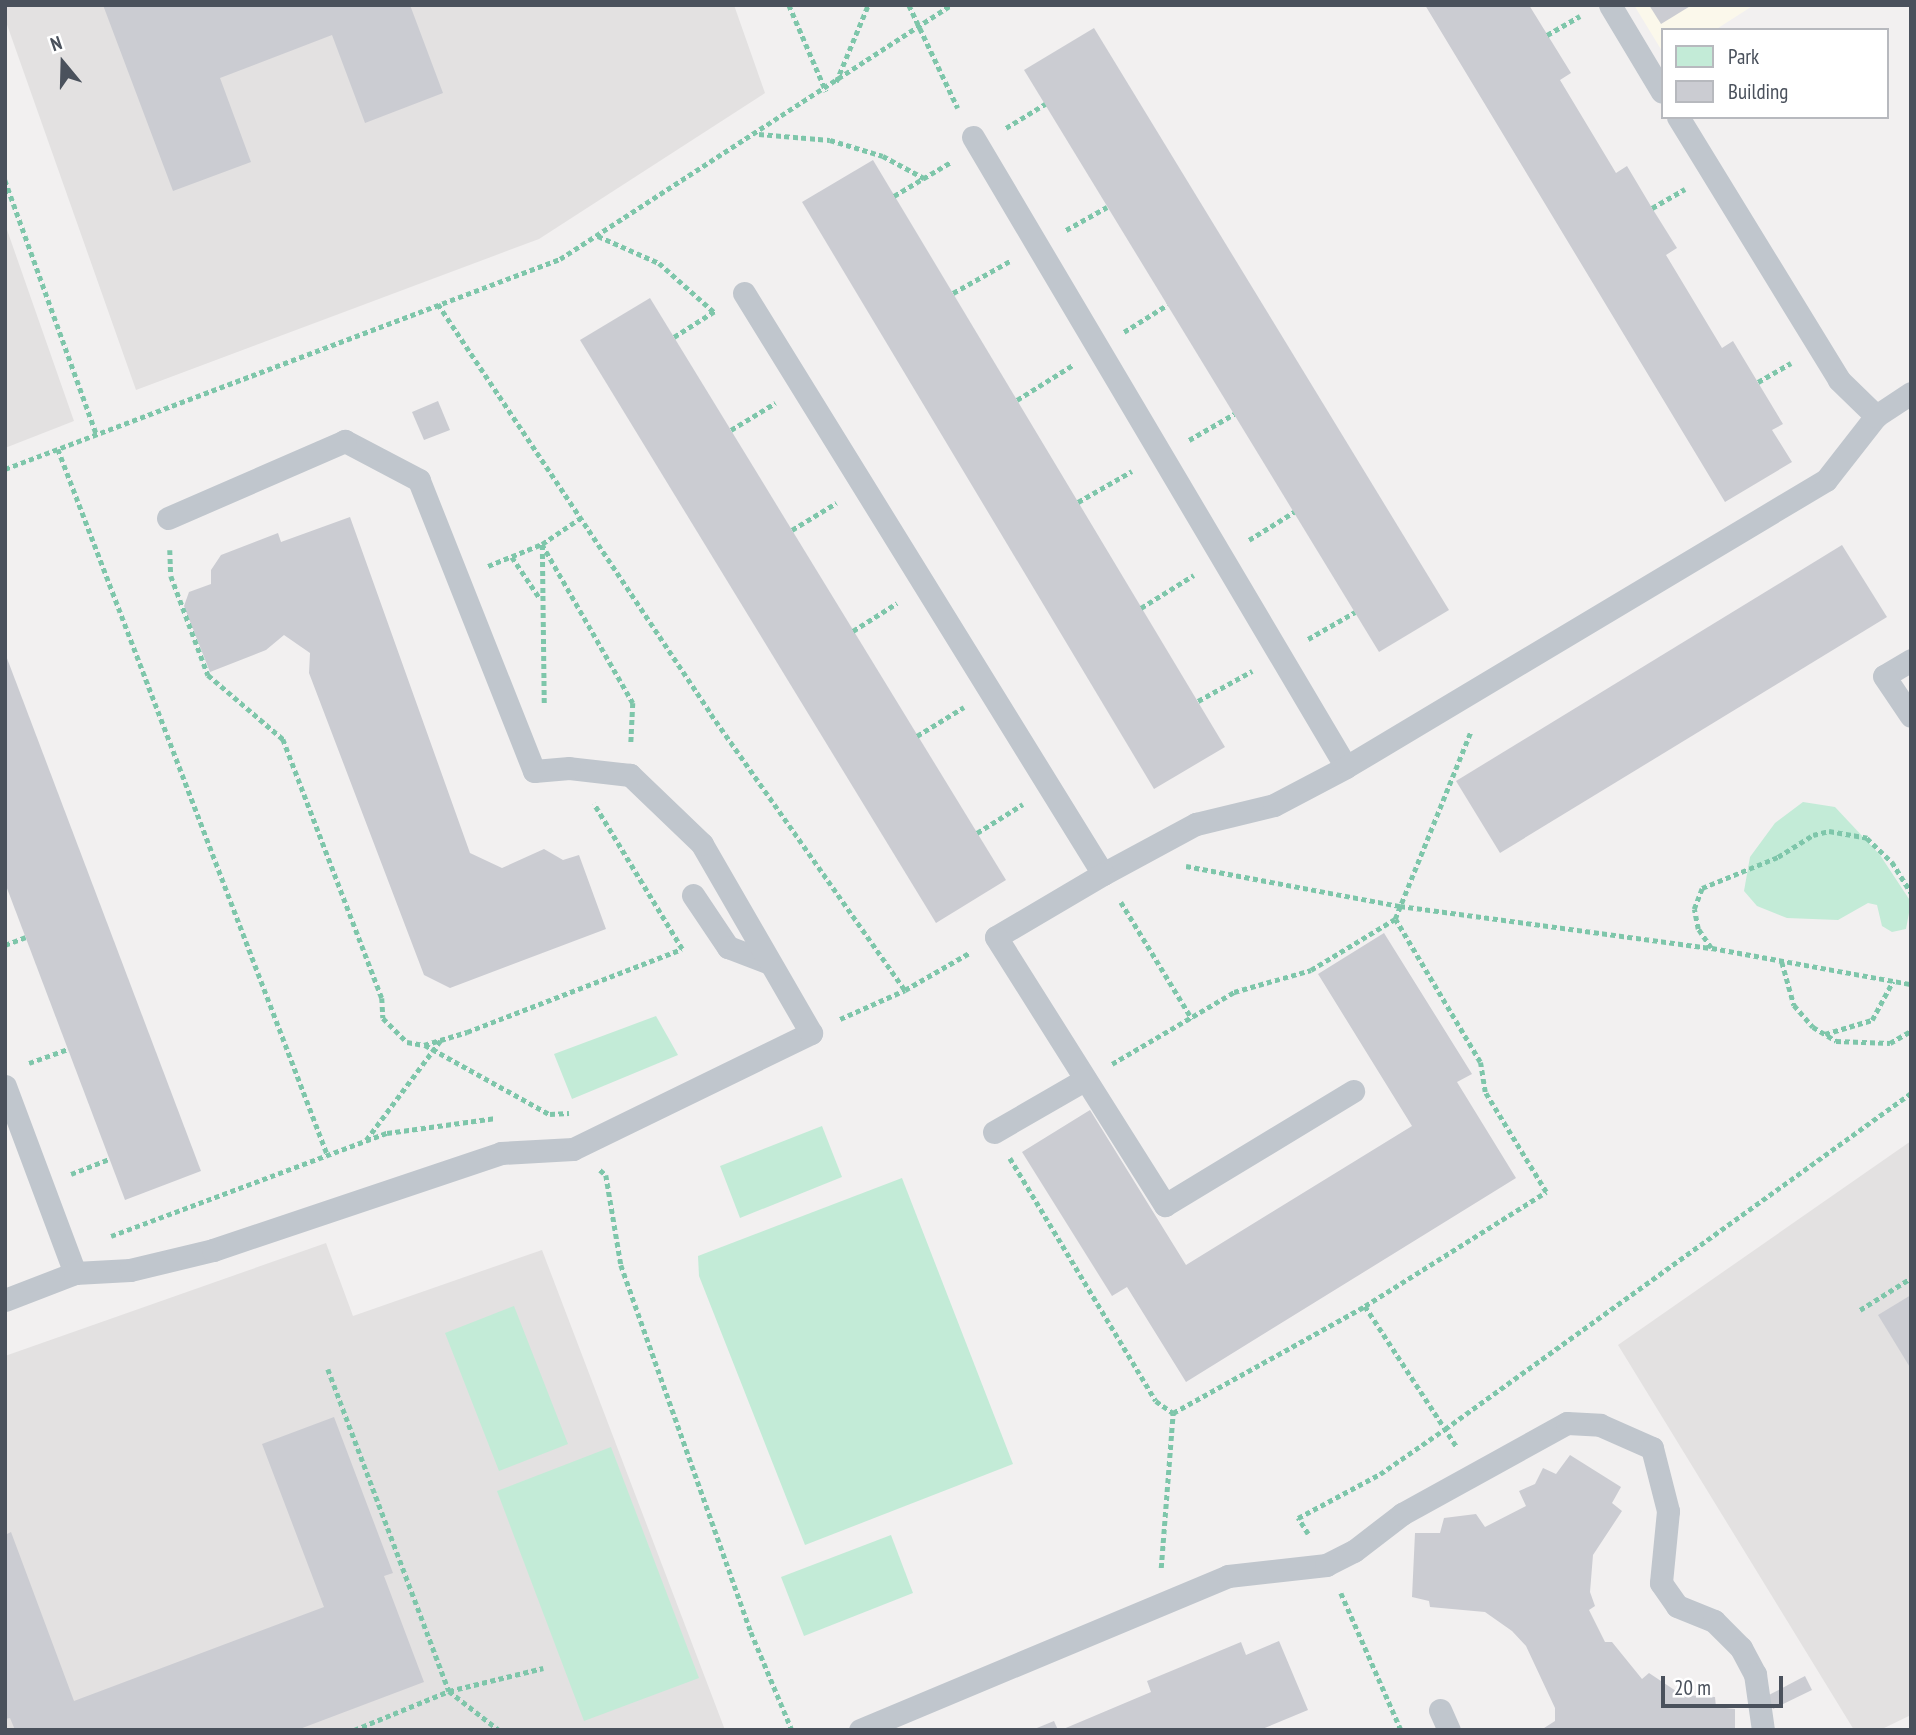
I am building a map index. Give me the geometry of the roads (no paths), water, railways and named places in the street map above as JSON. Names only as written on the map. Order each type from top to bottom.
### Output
[{"type":"lane","points":[[1599,8],[1660,89]]},
{"type":"lane","points":[[1679,119],[1839,380],[1876,416]]},
{"type":"lane","points":[[973,137],[1346,767]]},
{"type":"lane","points":[[744,293],[1103,874]]},
{"type":"lane","points":[[1353,1091],[1165,1206],[996,937],[1133,857],[1196,824],[1274,805],[1346,767],[1826,480],[1876,416],[1911,393]]},
{"type":"lane","points":[[5,1300],[75,1273],[131,1270],[213,1250],[501,1153],[573,1149],[811,1033],[702,844],[630,775],[569,768],[534,771],[419,480],[345,441],[169,518]]},
{"type":"lane","points":[[1911,660],[1884,676],[1911,716]]},
{"type":"lane","points":[[693,895],[728,947],[768,962]]},
{"type":"lane","points":[[11,1077],[42,1185],[75,1273]]},
{"type":"lane","points":[[994,1132],[1084,1080]]},
{"type":"lane","points":[[860,1730],[1228,1576],[1326,1564],[1475,1474],[1567,1423],[1600,1424],[1652,1448],[1668,1511],[1661,1583],[1677,1606],[1714,1621],[1741,1648],[1755,1674],[1763,1730]]}]
